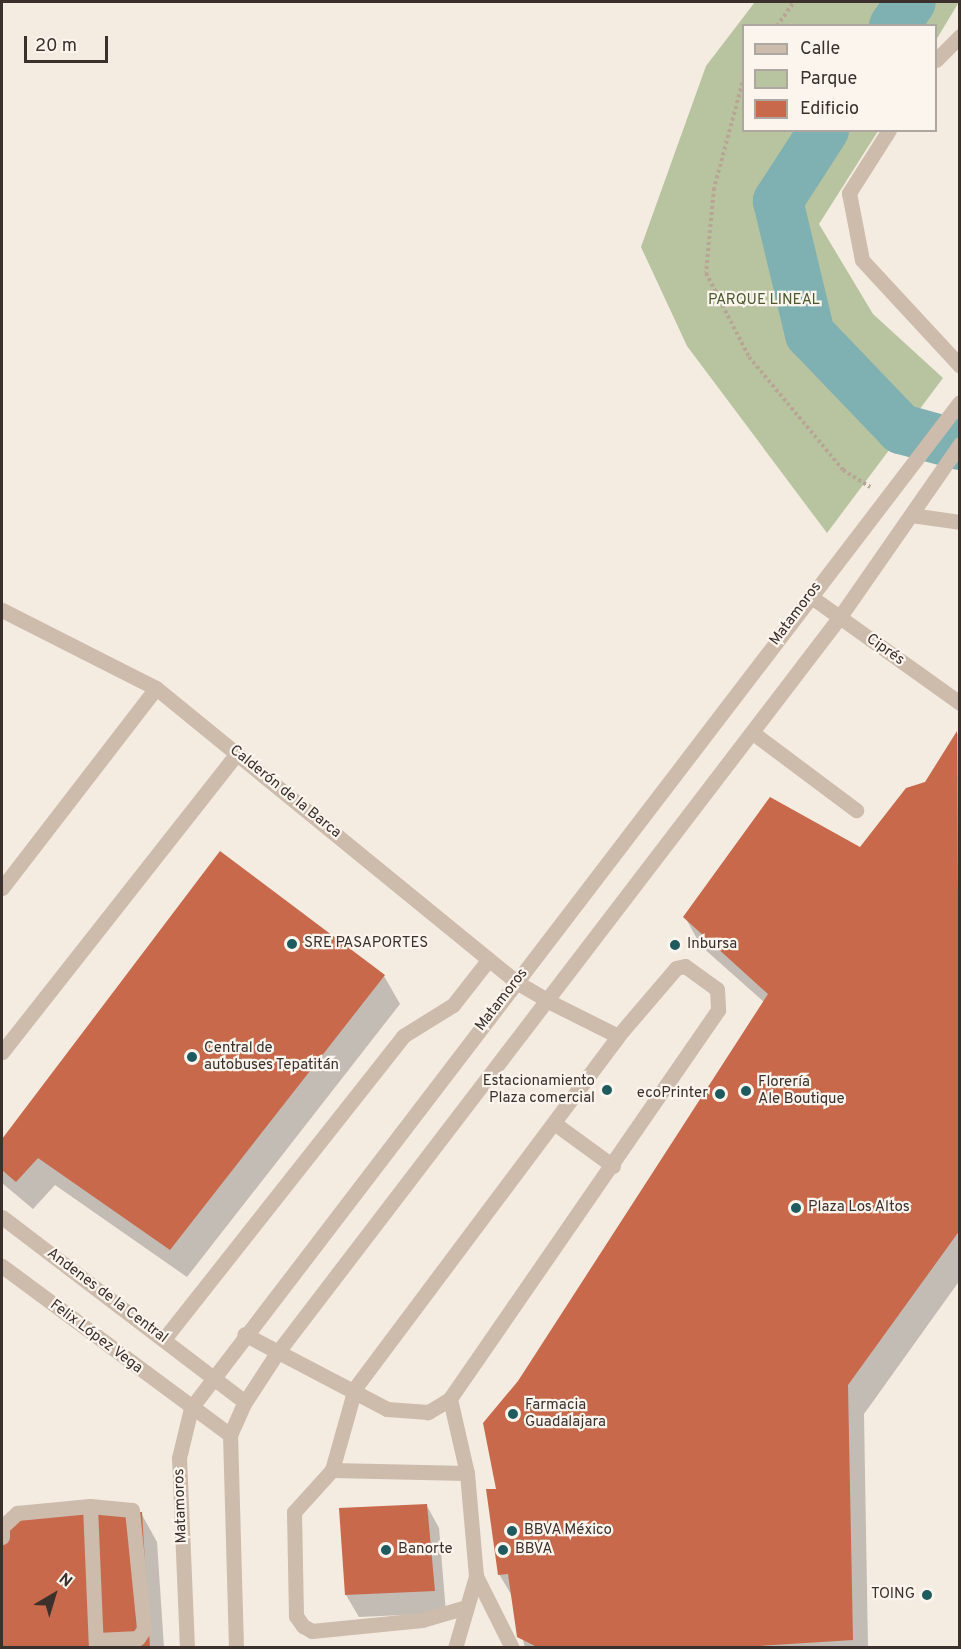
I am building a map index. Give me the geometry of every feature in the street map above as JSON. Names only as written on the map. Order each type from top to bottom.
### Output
[{"type":"street","points":[[937,59],[960,36]]},
{"type":"street","points":[[888,132],[849,192],[850,220],[862,260],[960,366]]},
{"type":"street","name":"Matamoros","points":[[187,1647],[179,1458],[191,1407],[244,1334],[956,407]]},
{"type":"street","points":[[236,1647],[230,1435],[245,1402],[277,1353],[550,1002],[840,618],[924,493],[960,444]]},
{"type":"street","points":[[911,515],[960,522]]},
{"type":"street","name":"Ciprés","points":[[810,596],[960,703]]},
{"type":"street","name":"Calderón de la Barca","points":[[2,610],[156,688],[516,982],[618,1036]]},
{"type":"street","points":[[2,888],[156,688]]},
{"type":"street","points":[[753,733],[856,810]]},
{"type":"street","points":[[2,1052],[237,753]]},
{"type":"street","points":[[164,1339],[403,1036],[453,1005],[489,959]]},
{"type":"street","points":[[244,1334],[277,1353],[355,1388],[387,1409],[410,1415],[450,1399],[613,1166],[718,1010],[717,989],[685,966],[676,968],[618,1036],[355,1388],[332,1470],[294,1512],[291,1526],[296,1616],[303,1626],[312,1631],[422,1620],[463,1608]]},
{"type":"street","points":[[554,1123],[613,1166]]},
{"type":"street","name":"Andenes de la Central","points":[[2,1217],[245,1402]]},
{"type":"street","name":"Felix López Vega","points":[[2,1266],[230,1435]]},
{"type":"street","points":[[450,1399],[467,1473],[476,1576],[512,1647]]},
{"type":"street","points":[[332,1470],[467,1473]]},
{"type":"street","points":[[2,1537],[2,1527],[17,1513],[90,1506],[128,1507],[135,1514],[144,1629],[138,1638],[96,1644],[90,1506]]},
{"type":"street","points":[[455,1647],[463,1608],[476,1576]]},
{"type":"path","points":[[778,24],[794,2]]},
{"type":"path","points":[[742,84],[714,188],[706,273],[749,357],[843,470],[886,497]]},
{"type":"green space","name":"PARQUE LINEAL","points":[[755,2],[959,2],[937,38],[937,24],[742,24],[742,132],[877,132],[819,224],[873,314],[943,378],[827,533],[687,346],[641,247],[706,66]]},
{"type":"building","name":"Plaza Los Altos","points":[[957,731],[960,1230],[848,1385],[853,1640],[728,1648],[539,1648],[517,1637],[508,1574],[498,1575],[486,1489],[496,1489],[483,1423],[518,1381],[768,994],[683,917],[770,797],[860,847],[906,788],[925,782]]},
{"type":"building","name":"Central de autobuses Tepatitán","points":[[220,851],[385,975],[170,1250],[38,1158],[16,1182],[2,1170],[2,1139]]},
{"type":"building","name":"Banorte","points":[[427,1504],[435,1591],[345,1595],[339,1508]]},
{"type":"building","points":[[15,1510],[142,1512],[150,1648],[2,1648],[2,1519]]},
{"type":"waterway","points":[[895,24],[911,2]]},
{"type":"waterway","points":[[823,132],[778,201],[810,334],[901,429],[960,445]]},
{"type":"place","name":"SRE PASAPORTES","points":[[292,944]]},
{"type":"place","name":"Inbursa","points":[[675,945]]},
{"type":"place","name":"Central de autobuses Tepatitán","points":[[192,1057]]},
{"type":"place","name":"Estacionamiento Plaza comercial","points":[[607,1090]]},
{"type":"place","name":"Florería Ale Boutique","points":[[746,1091]]},
{"type":"place","name":"ecoPrinter","points":[[720,1094]]},
{"type":"place","name":"Plaza Los Altos","points":[[796,1208]]},
{"type":"place","name":"Farmacia Guadalajara","points":[[513,1414]]},
{"type":"place","name":"BBVA México","points":[[512,1531]]},
{"type":"place","name":"Banorte","points":[[386,1550]]},
{"type":"place","name":"BBVA","points":[[503,1550]]},
{"type":"place","name":"TOING","points":[[927,1595]]}]
